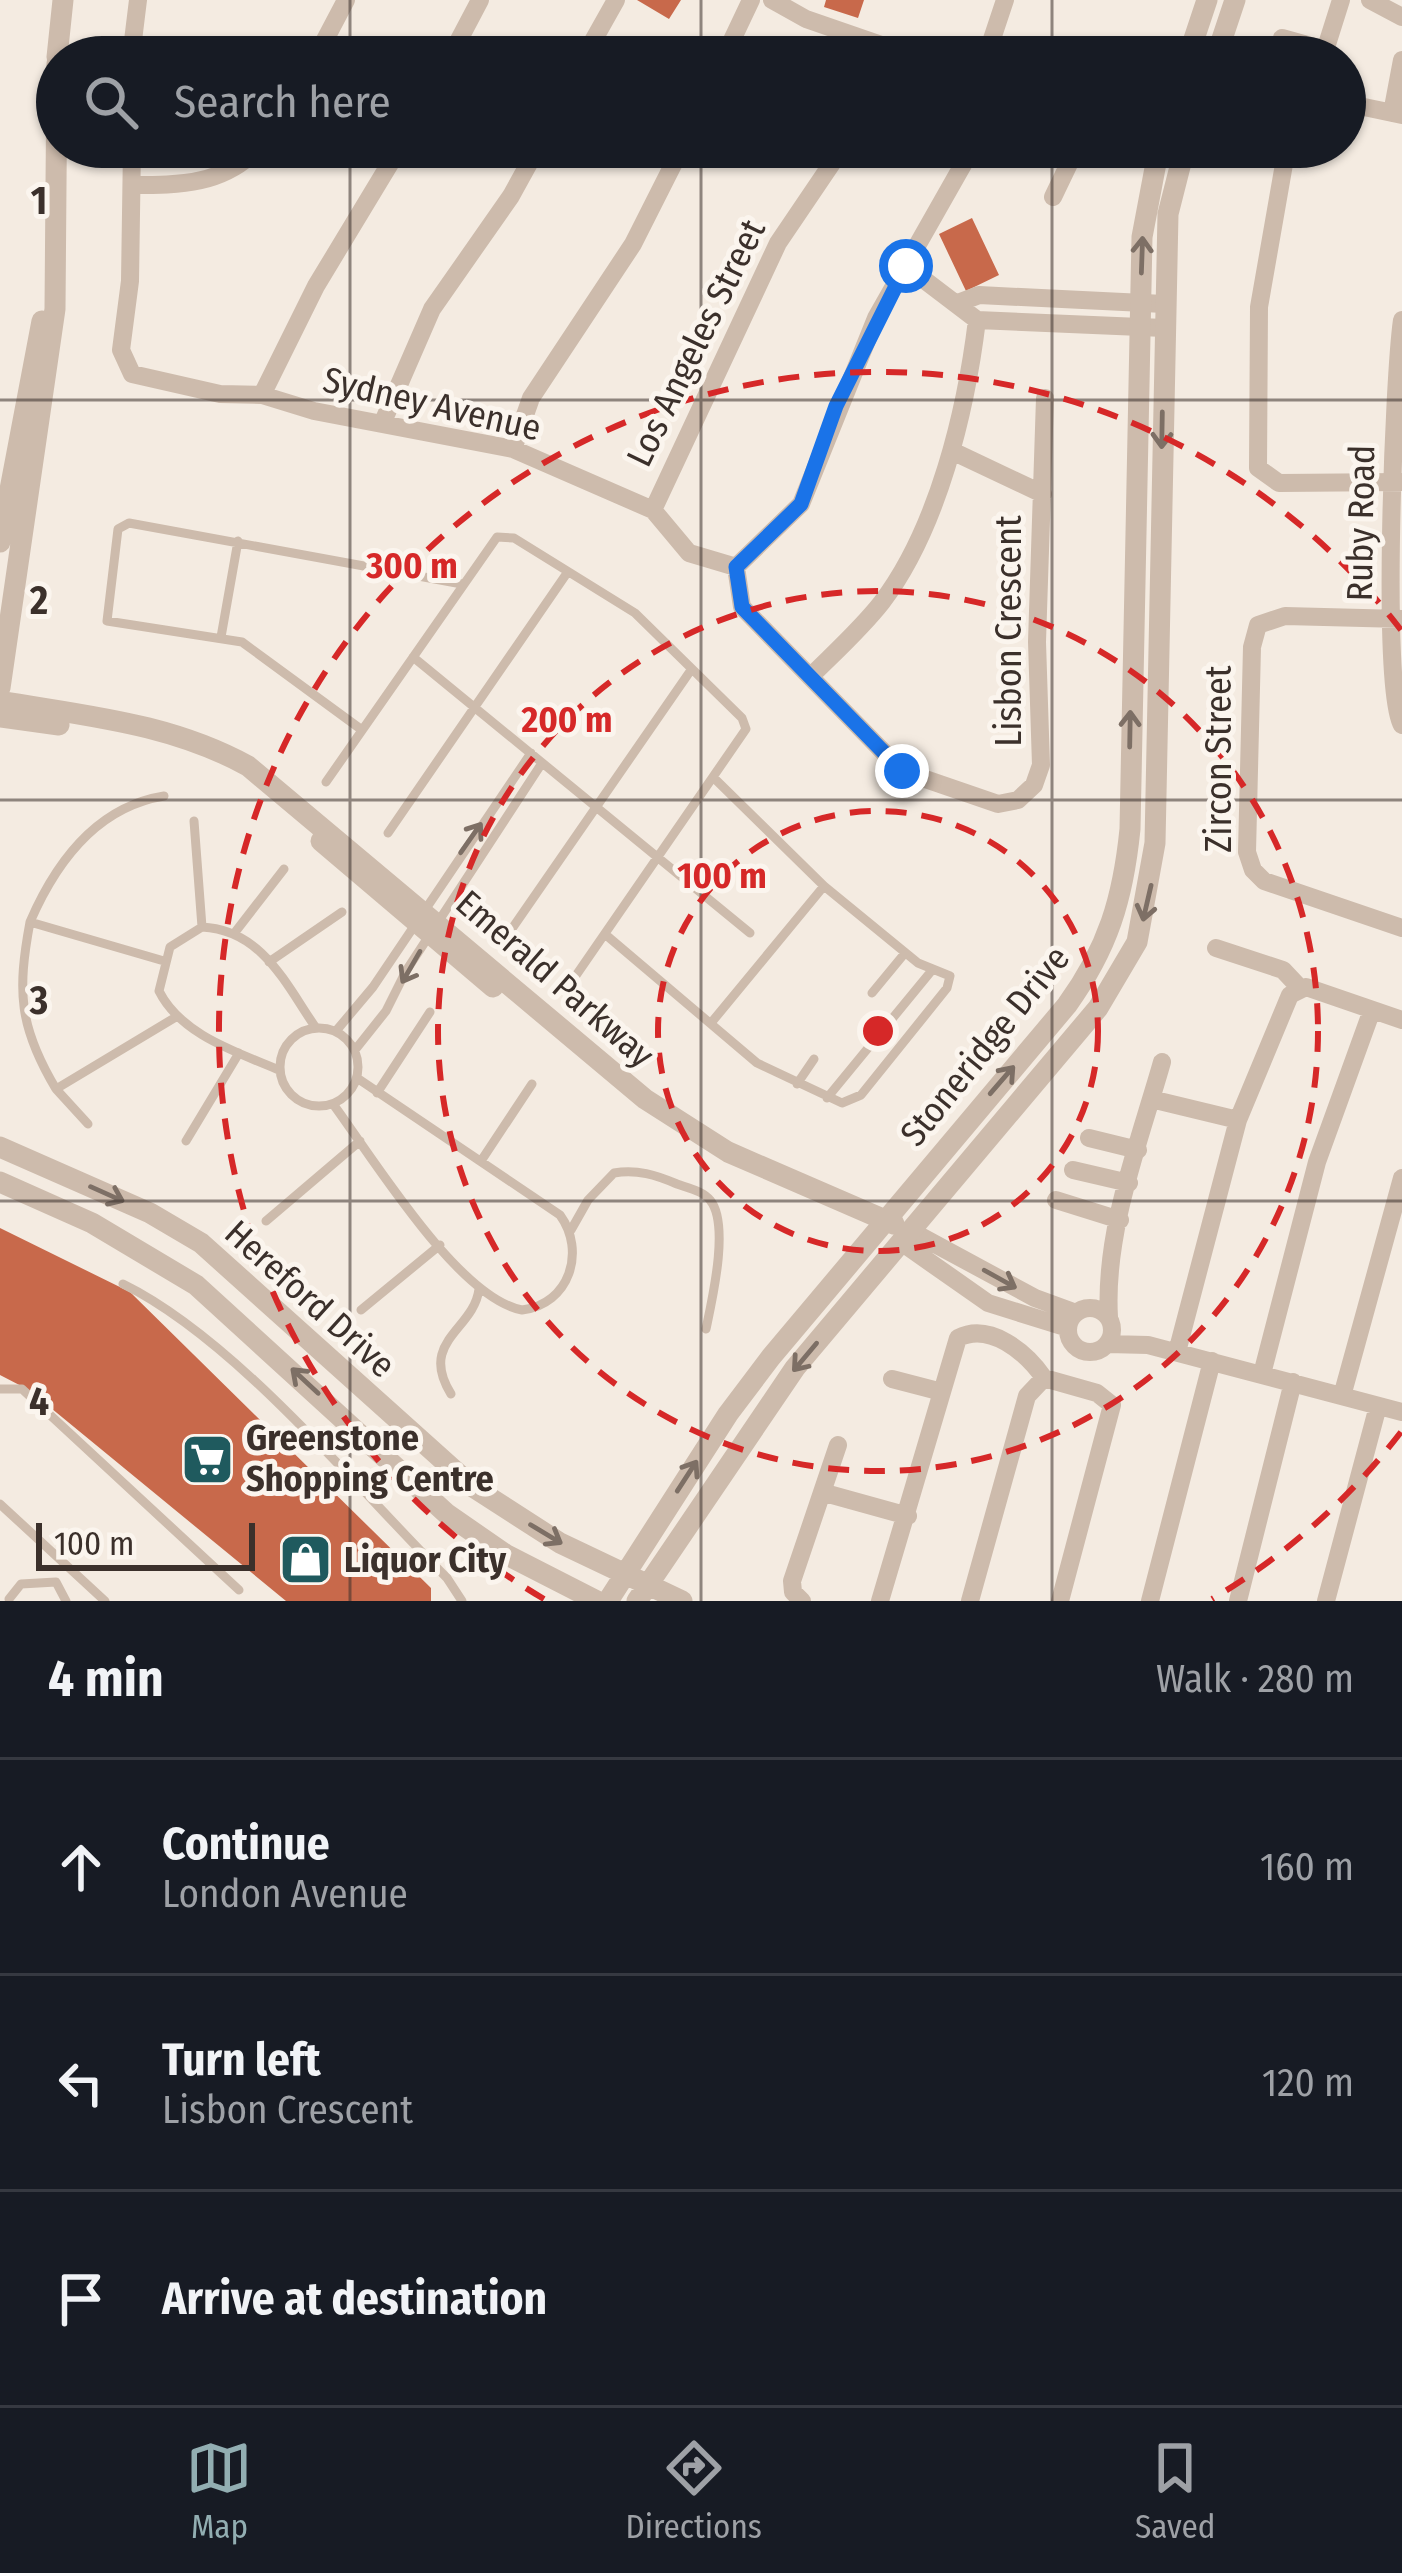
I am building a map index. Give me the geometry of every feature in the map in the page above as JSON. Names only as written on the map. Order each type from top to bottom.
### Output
[{"type":"street","points":[[59,36],[63,0]]},
{"type":"street","points":[[134,36],[138,0]]},
{"type":"street","points":[[327,36],[346,0]]},
{"type":"street","points":[[461,36],[480,0]]},
{"type":"street","points":[[596,36],[616,0]]},
{"type":"street","points":[[734,36],[752,0]]},
{"type":"street","points":[[772,0],[848,36]]},
{"type":"street","points":[[993,36],[1005,0]]},
{"type":"street","points":[[1195,36],[1208,0]]},
{"type":"street","points":[[1223,36],[1235,0]]},
{"type":"street","points":[[1330,36],[1341,0]]},
{"type":"street","points":[[1370,0],[1402,17]]},
{"type":"street","points":[[1366,107],[1397,114],[1402,60]]},
{"type":"street","points":[[0,688],[50,362],[56,168]]},
{"type":"street","points":[[132,168],[132,185],[204,182],[231,168]]},
{"type":"street","points":[[262,394],[316,286],[387,168]]},
{"type":"street","points":[[382,424],[431,308],[526,168]]},
{"type":"street","points":[[513,449],[531,398],[633,244],[671,168]]},
{"type":"street","name":"Los Angeles Street","points":[[653,510],[778,243],[829,168]]},
{"type":"street","points":[[736,567],[801,504],[836,406],[961,168]]},
{"type":"street","points":[[1053,197],[1067,168]]},
{"type":"street","name":"Stoneridge Drive","points":[[608,1601],[728,1414],[1067,1005],[1106,946],[1118,914],[1130,830],[1140,315],[1144,216],[1154,168]]},
{"type":"street","name":"Stoneridge Drive","points":[[641,1593],[796,1368],[1098,1008],[1125,967],[1146,911],[1155,843],[1164,304],[1168,214],[1180,168]]},
{"type":"street","points":[[1282,168],[1258,307],[1258,468],[1280,483],[1398,482]]},
{"type":"street","name":"Sydney Avenue","points":[[132,185],[124,364],[146,380],[220,394],[262,394],[382,424],[513,449],[653,510],[689,553],[736,567]]},
{"type":"street","points":[[0,542],[56,262]]},
{"type":"street","points":[[906,266],[977,320],[1140,315],[1164,304]]},
{"type":"street","points":[[958,303],[979,295],[1140,315],[1164,328]]},
{"type":"street","points":[[810,677],[889,592],[952,451],[977,320]]},
{"type":"street","name":"Ruby Road","points":[[1402,320],[1392,701],[1402,725]]},
{"type":"street","name":"Lisbon Crescent","points":[[736,567],[742,607],[910,776],[998,804],[1027,793],[1040,765],[1037,642],[1046,398]]},
{"type":"street","points":[[952,451],[1043,494]]},
{"type":"street","name":"Zircon Street","points":[[1397,619],[1285,616],[1258,625],[1252,647],[1247,852],[1252,870],[1264,880],[1402,928]]},
{"type":"street","name":"Emerald Parkway","points":[[0,701],[143,724],[227,754],[296,803],[426,923]]},
{"type":"street","name":"Emerald Parkway","points":[[0,717],[158,738],[204,753],[254,782],[712,1157],[906,1237],[988,1303],[1077,1324]]},
{"type":"street","points":[[1216,948],[1277,967],[1299,987],[1402,1020]]},
{"type":"street","points":[[1177,1352],[1238,1120],[1289,995],[1299,987]]},
{"type":"street","points":[[1262,1374],[1317,1162],[1372,1010]]},
{"type":"street","points":[[1079,1379],[1102,1348],[1110,1320],[1107,1285],[1120,1220],[1162,1062]]},
{"type":"street","points":[[1151,1100],[1238,1120]]},
{"type":"street","points":[[1089,1138],[1138,1150]]},
{"type":"street","name":"Hereford Drive","points":[[0,1147],[150,1213],[201,1243],[473,1487],[560,1543],[623,1573],[641,1593],[682,1601]]},
{"type":"street","points":[[1073,1170],[1129,1183]]},
{"type":"street","points":[[1342,1396],[1402,1178]]},
{"type":"street","points":[[5,1187],[92,1223],[196,1285],[447,1514],[505,1554],[598,1601]]},
{"type":"street","points":[[1056,1200],[1120,1220]]},
{"type":"street","points":[[1079,1379],[1077,1324],[1107,1285]]},
{"type":"street","points":[[1077,1324],[1110,1320],[1148,1346]]},
{"type":"street","points":[[1077,1324],[1102,1348],[1148,1346],[1177,1352],[1402,1412]]},
{"type":"street","points":[[880,1601],[954,1344],[970,1334],[1018,1347],[1043,1378],[1079,1379],[1104,1396],[1112,1411],[1060,1601]]},
{"type":"street","points":[[1157,1599],[1212,1361]]},
{"type":"street","points":[[970,1601],[1027,1396],[1043,1378]]},
{"type":"street","points":[[892,1379],[942,1392]]},
{"type":"street","points":[[1238,1601],[1293,1382]]},
{"type":"street","points":[[1326,1601],[1378,1406]]},
{"type":"street","points":[[802,1601],[792,1581],[838,1445]]},
{"type":"street","points":[[825,1493],[908,1516]]},
{"type":"lane","points":[[362,730],[251,646],[221,637],[107,621],[116,536],[129,523],[462,584]]},
{"type":"lane","points":[[326,782],[462,584],[503,535],[635,613],[746,724],[745,735],[568,987]]},
{"type":"lane","points":[[221,637],[238,541]]},
{"type":"lane","points":[[388,833],[567,573]]},
{"type":"lane","points":[[413,656],[750,933]]},
{"type":"lane","points":[[509,933],[691,670]]},
{"type":"lane","points":[[355,1050],[386,1011],[426,923],[530,753]]},
{"type":"lane","points":[[336,1031],[426,923],[542,763]]},
{"type":"lane","points":[[606,934],[757,1063],[827,1098],[848,1103],[861,1095],[950,983],[948,974],[905,953],[824,886],[715,779]]},
{"type":"lane","points":[[88,1124],[56,1089],[32,1048],[22,1007],[21,970],[30,922],[59,866],[81,840],[122,807],[164,796]]},
{"type":"lane","points":[[194,821],[202,927]]},
{"type":"lane","points":[[236,931],[284,868]]},
{"type":"lane","points":[[711,1022],[824,886]]},
{"type":"lane","points":[[269,962],[341,912]]},
{"type":"lane","points":[[30,922],[164,961]]},
{"type":"lane","points":[[280,1070],[176,1017],[159,991],[164,961],[179,938],[202,927],[236,931],[256,944],[316,1028]]},
{"type":"lane","points":[[872,993],[905,953]]},
{"type":"lane","points":[[827,1098],[933,969]]},
{"type":"lane","points":[[377,1093],[430,1012]]},
{"type":"lane","points":[[56,1089],[176,1017]]},
{"type":"lane","points":[[316,1028],[336,1031],[355,1050],[357,1078],[346,1096],[333,1104],[300,1102],[283,1084],[280,1070],[287,1044],[316,1028]]},
{"type":"lane","points":[[186,1141],[239,1053]]},
{"type":"lane","points":[[797,1084],[814,1059]]},
{"type":"lane","points":[[357,1078],[560,1215],[571,1230]]},
{"type":"lane","points":[[481,1161],[532,1084]]},
{"type":"lane","points":[[333,1104],[479,1289],[491,1300],[522,1310],[547,1302],[573,1267],[571,1230],[588,1200],[614,1174],[655,1174],[705,1195],[716,1210],[717,1239],[717,1275],[706,1328]]},
{"type":"lane","points":[[266,1220],[360,1141]]},
{"type":"lane","points":[[362,1310],[440,1245]]},
{"type":"lane","points":[[123,1284],[168,1310],[234,1364],[446,1578],[462,1601]]},
{"type":"lane","points":[[451,1394],[442,1347],[449,1332],[472,1313],[479,1289]]},
{"type":"lane","points":[[0,1389],[22,1389],[239,1590]]},
{"type":"lane","points":[[0,1504],[105,1601]]},
{"type":"lane","points":[[10,1599],[21,1584],[56,1582],[66,1601]]},
{"type":"building","points":[[637,0],[681,0],[669,19]]},
{"type":"building","points":[[826,0],[864,0],[858,18],[824,7]]},
{"type":"building","points":[[972,218],[999,275],[966,291],[939,234]]},
{"type":"building","name":"Greenstone Shopping Centre","points":[[0,1228],[130,1292],[431,1588],[431,1601],[286,1601],[29,1390],[0,1375]]},
{"type":"place","name":"Greenstone Shopping Centre","points":[[207,1459]]},
{"type":"place","name":"Liquor City","points":[[305,1560]]},
{"type":"route","points":[[902,771],[742,607],[736,567],[779,531],[801,504],[836,406],[906,266]]}]
